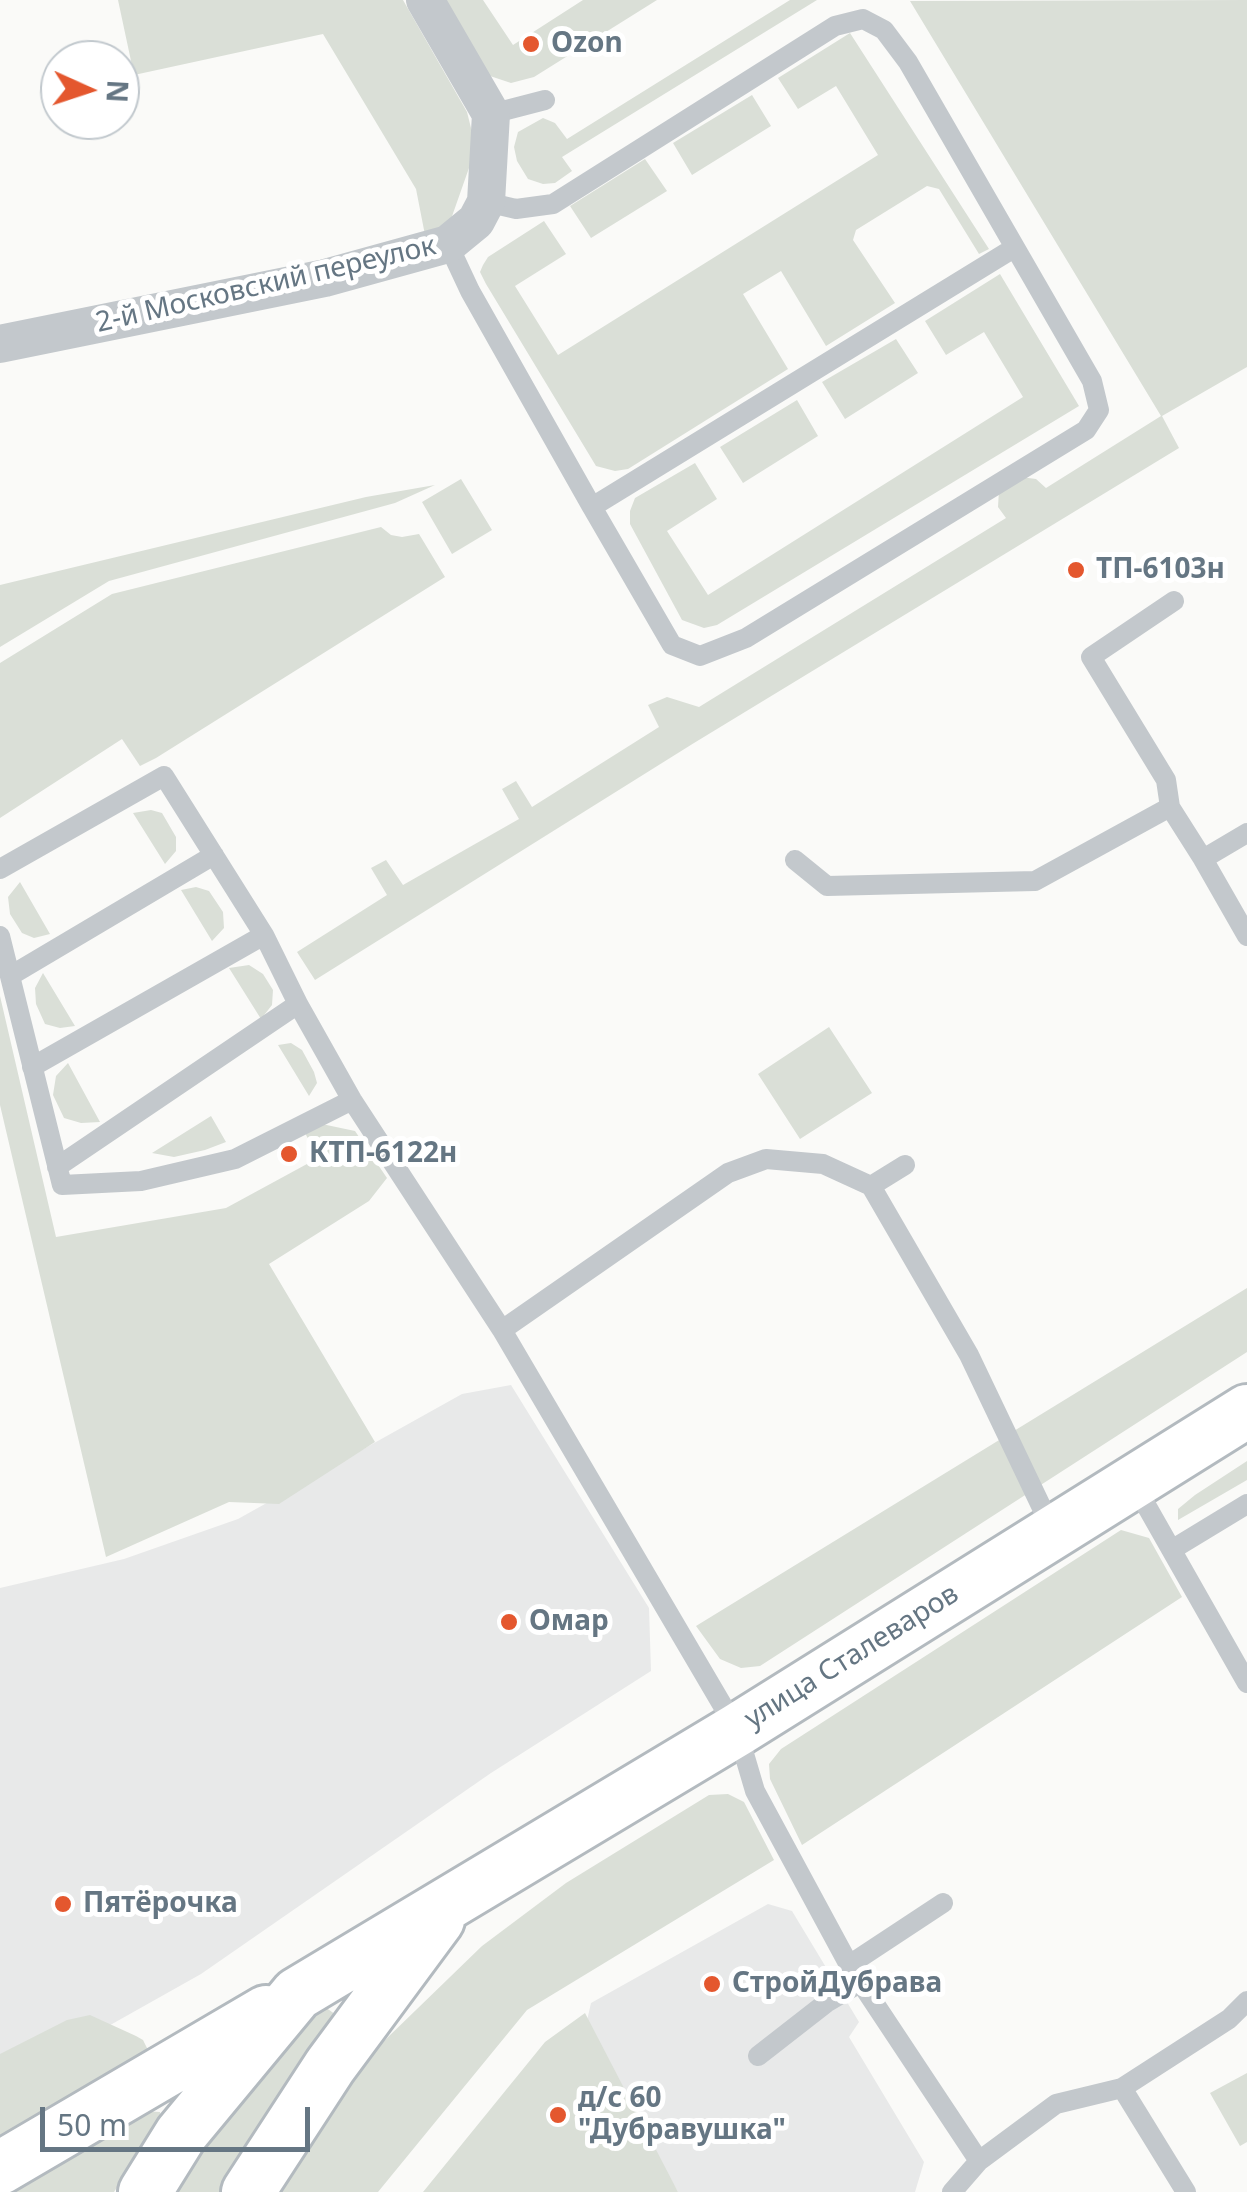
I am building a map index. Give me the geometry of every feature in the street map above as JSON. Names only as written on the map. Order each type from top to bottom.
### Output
[{"type":"main road","name":"улица Сталеваров","points":[[146,2192],[181,2134],[297,1994],[737,1730],[1247,1412]]},
{"type":"main road","name":"улица Сталеваров","points":[[248,2192],[330,2066],[454,1898]]},
{"type":"main road","points":[[0,2168],[297,1994]]},
{"type":"street","points":[[425,0],[490,114],[486,202]]},
{"type":"street","name":"2-й Московский переулок","points":[[0,344],[326,278],[448,244],[476,221],[486,202]]},
{"type":"lane","points":[[448,244],[470,291],[672,645],[700,656],[746,638],[1086,430],[1099,410],[1092,381],[908,62],[884,30],[863,19],[834,26],[553,204],[516,209],[486,202]]},
{"type":"lane","points":[[490,114],[545,100]]},
{"type":"lane","points":[[592,507],[1014,248]]},
{"type":"lane","points":[[1174,601],[1091,657],[1166,780],[1170,806],[1247,936]]},
{"type":"lane","points":[[0,869],[164,776],[264,934],[352,1100],[502,1330],[737,1730],[755,1790],[849,1965],[979,2161]]},
{"type":"lane","points":[[795,860],[827,886],[1035,881],[1170,806]]},
{"type":"lane","points":[[1204,859],[1247,833]]},
{"type":"lane","points":[[10,976],[214,854]]},
{"type":"lane","points":[[32,1067],[264,934]]},
{"type":"lane","points":[[0,936],[62,1185],[141,1181],[235,1159],[352,1100]]},
{"type":"lane","points":[[57,1166],[298,1004]]},
{"type":"lane","points":[[502,1330],[728,1173],[766,1159],[824,1164],[872,1186],[969,1355],[1053,1531]]},
{"type":"lane","points":[[872,1186],[905,1165]]},
{"type":"lane","points":[[1133,1483],[1247,1683]]},
{"type":"lane","points":[[1173,1549],[1247,1504]]},
{"type":"lane","points":[[849,1965],[943,1903]]},
{"type":"lane","points":[[758,2056],[826,2003],[860,1983]]},
{"type":"lane","points":[[952,2192],[979,2161],[1056,2104],[1122,2088],[1229,2019],[1247,2002]]},
{"type":"lane","points":[[1122,2088],[1186,2192]]},
{"type":"shaded area","points":[[118,0],[403,0],[467,112],[476,148],[450,222],[425,235],[416,189],[323,34],[140,74],[140,40],[127,40]]},
{"type":"shaded area","points":[[444,0],[483,0],[513,45],[583,0],[657,0],[534,77],[511,83],[490,76]]},
{"type":"shaded area","points":[[790,0],[817,0],[562,157],[572,171],[555,183],[528,179],[514,147],[518,132],[543,118],[555,123],[567,139]]},
{"type":"shaded area","points":[[1247,0],[1247,367],[1162,416],[1179,448],[694,743],[315,980],[297,952],[387,895],[371,868],[386,860],[403,885],[519,819],[502,789],[516,781],[532,807],[659,727],[648,705],[667,697],[699,707],[1006,518],[998,507],[999,490],[1021,477],[1036,479],[1046,488],[1161,416],[910,1]]},
{"type":"shaded area","points":[[850,33],[989,249],[979,254],[939,189],[927,186],[856,230],[853,240],[895,303],[826,346],[781,271],[743,294],[788,369],[628,469],[615,471],[596,466],[486,284],[480,272],[483,265],[488,257],[544,221],[566,254],[515,286],[558,355],[878,155],[836,86],[798,109],[778,78]]},
{"type":"shaded area","points":[[752,95],[771,126],[692,175],[673,143]]},
{"type":"shaded area","points":[[645,159],[667,191],[591,238],[570,206]]},
{"type":"shaded area","points":[[1000,274],[1079,406],[717,625],[704,628],[682,620],[630,524],[635,498],[695,463],[717,499],[667,531],[708,595],[1023,397],[984,332],[946,355],[925,321]]},
{"type":"shaded area","points":[[896,339],[918,373],[845,419],[822,382]]},
{"type":"shaded area","points":[[797,400],[818,436],[743,483],[720,447]]},
{"type":"shaded area","points":[[461,479],[492,530],[452,554],[422,502]]},
{"type":"shaded area","points":[[435,485],[395,503],[109,581],[0,647],[0,585],[366,497]]},
{"type":"shaded area","points":[[381,527],[391,535],[419,534],[445,577],[156,758],[140,766],[122,739],[0,818],[0,663],[112,594]]},
{"type":"shaded area","points":[[133,813],[162,813],[176,837],[176,851],[165,864]]},
{"type":"shaded area","points":[[20,882],[50,934],[34,938],[22,933],[10,914],[8,897]]},
{"type":"shaded area","points":[[196,887],[209,891],[223,912],[224,928],[212,941],[181,890]]},
{"type":"shaded area","points":[[249,965],[263,974],[273,990],[272,1005],[261,1019],[229,968]]},
{"type":"shaded area","points":[[43,973],[75,1026],[45,1024],[36,1004],[35,988]]},
{"type":"shaded area","points":[[0,996],[56,1237],[226,1208],[318,1158],[305,1133],[317,1123],[355,1131],[387,1178],[369,1201],[269,1264],[375,1442],[279,1504],[229,1502],[106,1557],[0,1105]]},
{"type":"shaded area","points":[[829,1027],[872,1093],[800,1139],[758,1074]]},
{"type":"shaded area","points":[[291,1043],[302,1050],[314,1072],[317,1083],[309,1096],[278,1045]]},
{"type":"shaded area","points":[[68,1063],[100,1122],[81,1123],[64,1118],[53,1095],[56,1076]]},
{"type":"shaded area","points":[[211,1116],[226,1142],[174,1157],[152,1153]]},
{"type":"shaded area","points":[[1247,1288],[1247,1352],[760,1666],[741,1668],[720,1659],[696,1626]]},
{"type":"shaded area","points":[[511,1385],[649,1608],[651,1671],[491,1773],[201,1974],[0,2087],[0,1588],[124,1559],[238,1519],[462,1394]]},
{"type":"shaded area","points":[[1247,1461],[1247,1480],[1178,1520],[1178,1509]]},
{"type":"shaded area","points":[[1121,1530],[1149,1538],[1182,1597],[802,1845],[770,1779],[769,1764],[781,1749]]},
{"type":"shaded area","points":[[728,1794],[744,1802],[774,1860],[527,2010],[378,2192],[272,2192],[352,2072],[482,1946],[566,1883],[709,1795]]},
{"type":"shaded area","points":[[768,1904],[792,1911],[859,2022],[849,2037],[924,2162],[915,2192],[678,2192],[583,2038],[591,2003]]},
{"type":"shaded area","points":[[325,2007],[339,2017],[224,2192],[169,2192],[298,2022]]},
{"type":"shaded area","name":"д/с 60 \"Дубравушка\"","points":[[585,2013],[678,2192],[423,2192],[545,2042]]},
{"type":"shaded area","points":[[90,2015],[143,2040],[149,2052],[0,2140],[0,2054],[67,2020]]},
{"type":"shaded area","points":[[1247,2073],[1247,2142],[1240,2146],[1210,2093]]},
{"type":"shaded area","points":[[144,2111],[160,2112],[161,2120],[114,2192],[6,2192]]},
{"type":"place","name":"Ozon","points":[[531,44]]},
{"type":"place","name":"ТП-6103н","points":[[1076,570]]},
{"type":"place","name":"КТП-6122н","points":[[289,1154]]},
{"type":"place","name":"Омар","points":[[509,1622]]},
{"type":"place","name":"Пятёрочка","points":[[63,1904]]},
{"type":"place","name":"СтройДубрава","points":[[712,1984]]},
{"type":"place","name":"д/с 60 \"Дубравушка\"","points":[[558,2115]]}]
